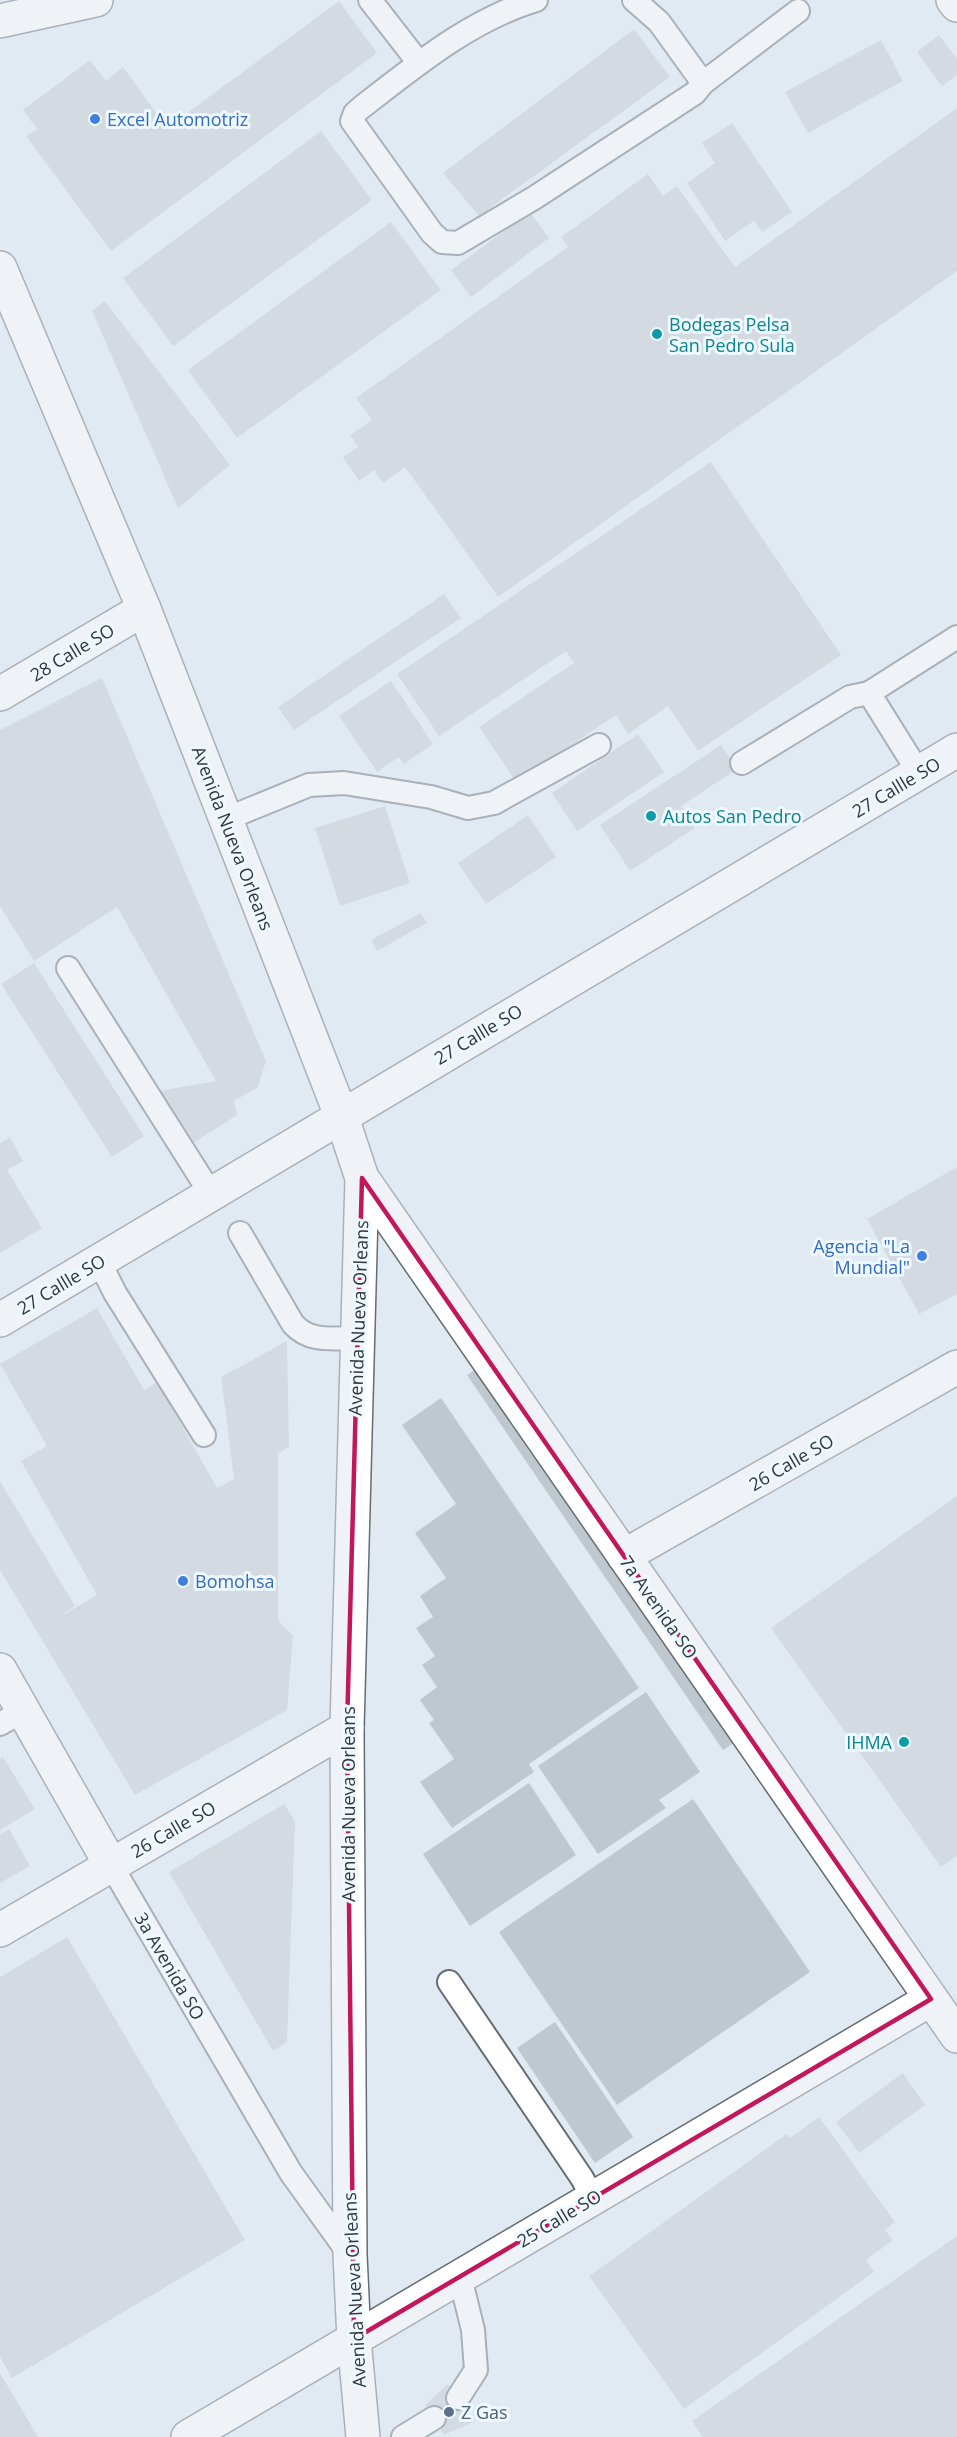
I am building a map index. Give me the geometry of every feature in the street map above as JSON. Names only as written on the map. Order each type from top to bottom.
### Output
[{"type":"street","points":[[0,21],[96,0]]},
{"type":"street","points":[[953,0],[957,5]]},
{"type":"street","name":"Avenida Nueva Orleans","points":[[0,268],[144,609],[341,1115],[362,1178],[347,1728],[350,2255],[354,2339],[363,2437]]},
{"type":"street","name":"28 Calle SO","points":[[0,694],[144,609]]},
{"type":"street","name":"27 Callle SO","points":[[0,1320],[957,750]]},
{"type":"street","name":"7a Avenida SO","points":[[362,1178],[957,2036]]},
{"type":"street","name":"26 Calle SO","points":[[624,1556],[957,1367]]},
{"type":"street","name":"3a Avenida SO","points":[[0,1670],[12,1717],[111,1865]]},
{"type":"street","name":"26 Calle SO","points":[[0,1930],[347,1728]]},
{"type":"street","name":"25 Calle SO","points":[[188,2437],[931,1998]]},
{"type":"lane","points":[[370,0],[419,63]]},
{"type":"lane","points":[[536,0],[513,7],[475,26],[419,63],[355,113],[352,121],[432,233],[442,242],[458,243],[534,198],[695,93],[703,83],[798,11]]},
{"type":"lane","points":[[634,0],[659,22],[703,83]]},
{"type":"lane","points":[[742,762],[850,697],[869,693],[957,637]]},
{"type":"lane","points":[[869,693],[919,773]]},
{"type":"lane","points":[[226,819],[309,785],[344,783],[431,797],[468,808],[494,802],[599,745]]},
{"type":"lane","points":[[68,968],[211,1194]]},
{"type":"lane","points":[[240,1233],[293,1324],[302,1334],[310,1337],[358,1338]]},
{"type":"lane","points":[[99,1261],[115,1293],[204,1435]]},
{"type":"lane","name":"3a Avenida SO","points":[[111,1865],[291,2172],[350,2255]]},
{"type":"lane","points":[[449,1982],[582,2178],[593,2198]]},
{"type":"lane","points":[[458,2398],[476,2370],[473,2330],[460,2277]]},
{"type":"lane","points":[[403,2437],[434,2418]]},
{"type":"highlighted area","points":[[362,1178],[931,1999],[354,2339],[347,1728]]},
{"type":"building","name":"Excel Automotriz","points":[[339,1],[377,53],[111,251],[26,136],[37,129],[23,110],[90,60],[106,81],[123,67],[167,128]]},
{"type":"building","points":[[634,29],[670,77],[479,216],[443,173]]},
{"type":"building","points":[[939,35],[957,59],[957,75],[942,86],[917,52]]},
{"type":"building","points":[[881,40],[903,81],[808,133],[785,92]]},
{"type":"building","name":"Bodegas Pelsa San Pedro Sula","points":[[957,108],[957,271],[498,597],[405,467],[383,483],[374,470],[359,481],[343,457],[358,447],[350,435],[372,420],[356,398],[568,247],[561,237],[648,174],[663,196],[677,186],[735,267]]},
{"type":"building","points":[[732,123],[792,212],[762,232],[754,221],[725,241],[687,183],[715,163],[702,143]]},
{"type":"building","points":[[321,131],[372,200],[173,346],[123,278]]},
{"type":"building","points":[[530,212],[549,238],[471,297],[451,270]]},
{"type":"building","points":[[391,222],[441,290],[237,438],[188,370]]},
{"type":"building","points":[[105,301],[230,465],[178,508],[92,311]]},
{"type":"building","points":[[711,462],[841,655],[698,751],[668,706],[628,734],[616,715],[516,782],[479,727],[574,663],[566,651],[439,736],[397,674]]},
{"type":"building","points":[[444,594],[461,618],[294,730],[278,707]]},
{"type":"building","points":[[102,678],[266,1061],[258,1087],[234,1101],[237,1115],[189,1146],[159,1091],[216,1081],[117,907],[34,961],[0,906],[0,730]]},
{"type":"building","points":[[391,681],[433,744],[404,764],[399,757],[377,772],[339,716]]},
{"type":"building","points":[[638,734],[664,772],[577,831],[552,793]]},
{"type":"building","name":"Autos San Pedro","points":[[721,745],[737,769],[681,806],[695,828],[630,871],[600,825]]},
{"type":"building","points":[[385,806],[410,883],[340,906],[315,828]]},
{"type":"building","points":[[528,815],[556,857],[486,904],[458,863]]},
{"type":"building","points":[[421,913],[427,923],[377,951],[371,940]]},
{"type":"building","points":[[34,963],[144,1136],[112,1157],[1,984]]},
{"type":"building","points":[[10,1137],[23,1161],[7,1170],[42,1228],[0,1253],[0,1143]]},
{"type":"building","name":"Agencia \"La Mundial\"","points":[[957,1167],[957,1294],[919,1314],[867,1219]]},
{"type":"building","name":"Bomohsa","points":[[97,1308],[144,1390],[157,1382],[217,1488],[234,1479],[221,1377],[287,1341],[289,1447],[278,1453],[278,1620],[293,1636],[287,1710],[135,1795],[0,1570],[0,1481],[75,1606],[56,1619],[97,1595],[21,1461],[47,1446],[0,1364]]},
{"type":"building","points":[[481,1366],[737,1741],[723,1750],[467,1375]]},
{"type":"building","points":[[441,1398],[639,1688],[529,1764],[534,1772],[452,1828],[420,1782],[454,1759],[429,1723],[434,1720],[420,1700],[437,1687],[422,1665],[435,1656],[416,1628],[433,1617],[420,1596],[446,1578],[415,1533],[456,1504],[402,1425]]},
{"type":"building","name":"IHMA","points":[[957,1496],[957,1856],[941,1867],[771,1628]]},
{"type":"building","points":[[646,1692],[700,1772],[659,1800],[666,1808],[598,1854],[538,1766]]},
{"type":"building","points":[[3,1757],[35,1809],[0,1830],[0,1759]]},
{"type":"building","points":[[529,1783],[576,1855],[470,1926],[423,1854]]},
{"type":"building","points":[[693,1799],[810,1972],[617,2105],[499,1932]]},
{"type":"building","points":[[284,1804],[295,1821],[287,2042],[273,2051],[169,1872]]},
{"type":"building","points":[[9,1829],[30,1866],[0,1883],[0,1835]]},
{"type":"building","points":[[67,1937],[245,2240],[12,2378],[0,2357],[0,1977]]},
{"type":"building","points":[[555,2022],[633,2137],[595,2163],[517,2048]]},
{"type":"building","points":[[903,2073],[925,2105],[859,2153],[836,2122]]},
{"type":"building","points":[[819,2117],[895,2222],[885,2230],[893,2240],[866,2260],[874,2272],[684,2409],[589,2276],[787,2134],[790,2138]]},
{"type":"building","points":[[957,2236],[957,2437],[703,2437],[692,2421]]},
{"type":"building","points":[[0,2373],[38,2437],[0,2437]]},
{"type":"building","name":"Z Gas","points":[[448,2384],[475,2421],[444,2435],[425,2405]]},
{"type":"place","name":"Excel Automotriz","points":[[95,119]]},
{"type":"place","name":"Bodegas Pelsa San Pedro Sula","points":[[657,334]]},
{"type":"place","name":"Autos San Pedro","points":[[651,816]]},
{"type":"place","name":"Agencia \"La Mundial\"","points":[[922,1256]]},
{"type":"place","name":"Bomohsa","points":[[183,1581]]},
{"type":"place","name":"IHMA","points":[[904,1742]]},
{"type":"place","name":"Z Gas","points":[[449,2412]]}]
